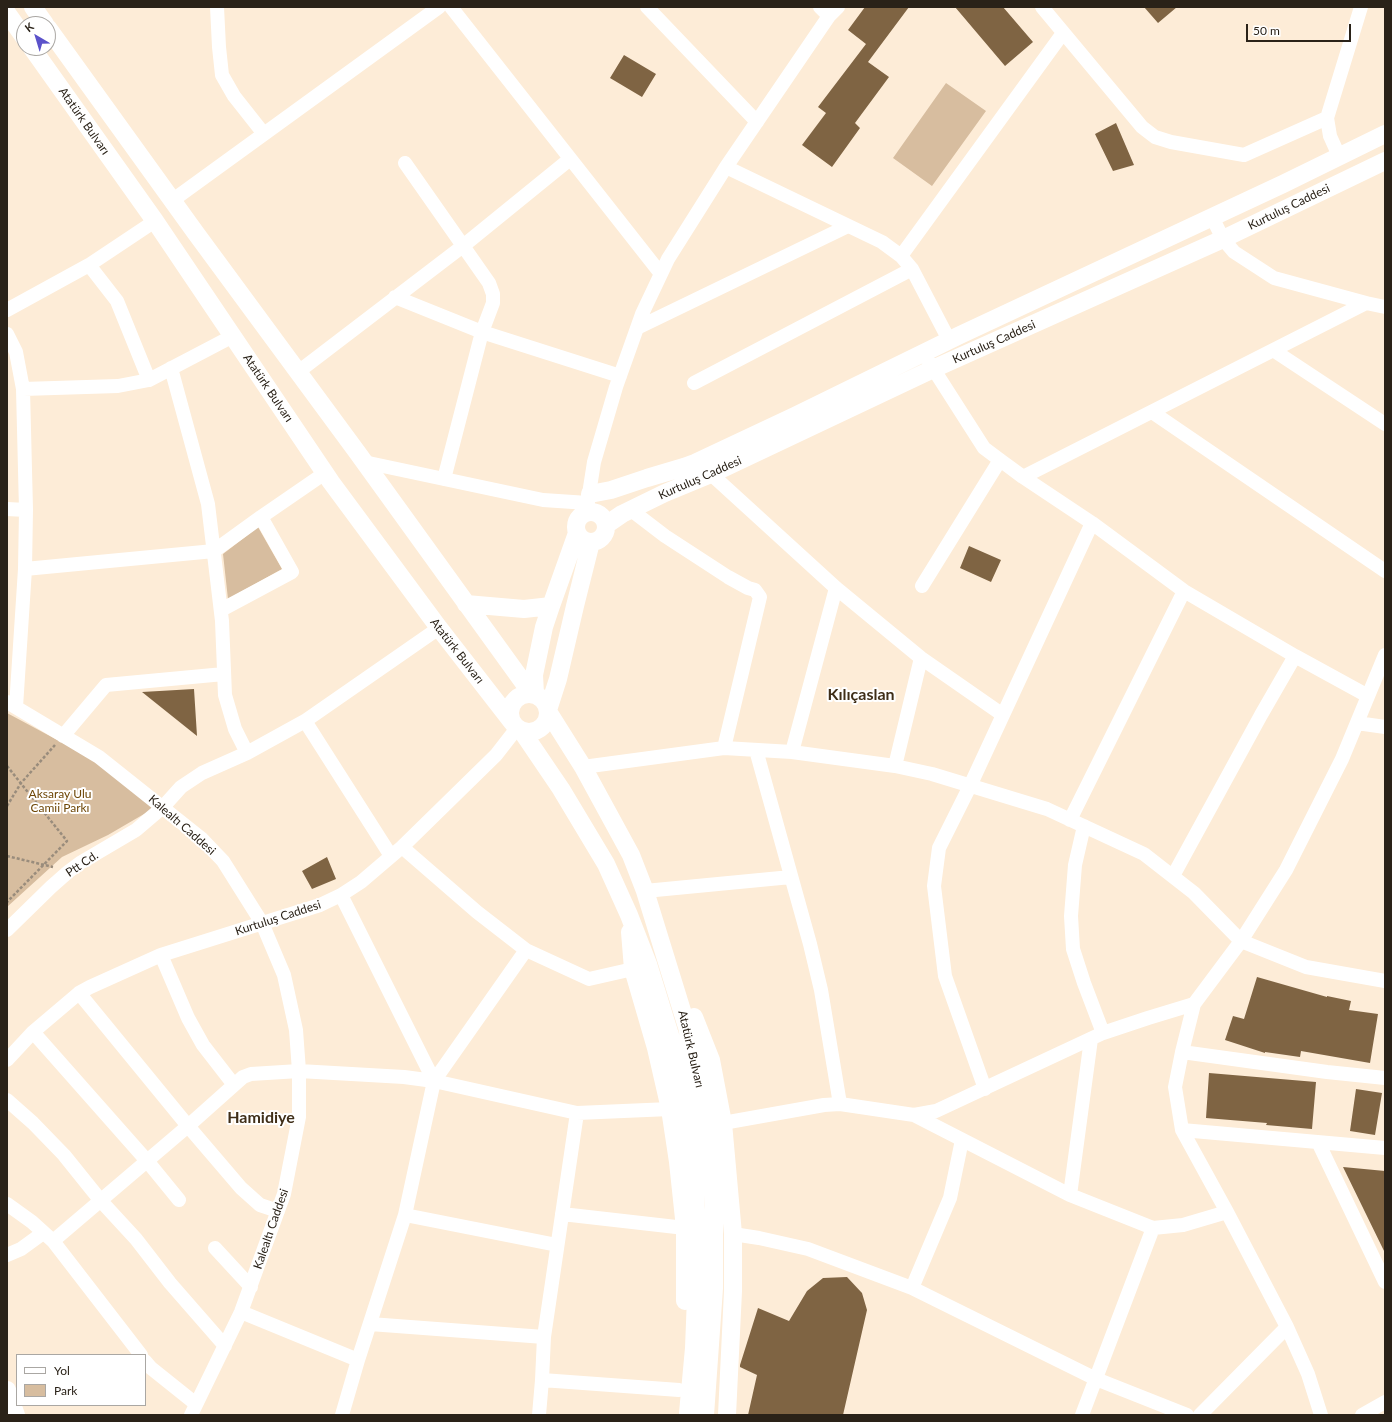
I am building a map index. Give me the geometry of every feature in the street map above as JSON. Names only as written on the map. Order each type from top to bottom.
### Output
[{"type":"main road","points":[[33,7],[39,16]]},
{"type":"main road","points":[[7,14],[16,26]]},
{"type":"main road","name":"Atatürk Bulvarı","points":[[56,39],[174,200],[195,232],[533,694]]},
{"type":"main road","name":"Atatürk Bulvarı","points":[[38,56],[155,221],[325,473],[439,628],[517,727],[561,789],[606,864],[629,915],[648,964],[674,1045],[692,1139],[698,1246],[690,1414]]},
{"type":"main road","points":[[588,503],[591,512],[599,514],[606,525],[604,534],[598,540],[584,538],[576,528],[578,518],[588,503],[612,490],[647,478],[684,468],[795,416],[948,340],[1212,217],[1385,134]]},
{"type":"main road","name":"Kurtuluş Caddesi","points":[[606,525],[622,514],[711,474],[933,369],[1223,239],[1385,161]]},
{"type":"main road","points":[[533,694],[534,675],[550,606],[584,538]]},
{"type":"main road","points":[[548,711],[544,700],[533,694],[519,696],[515,700],[510,711],[510,717],[517,727],[528,732],[540,729],[548,719],[548,711],[558,679],[574,606],[584,538]]},
{"type":"main road","points":[[466,604],[524,609],[550,606]]},
{"type":"main road","name":"Atatürk Bulvarı","points":[[548,711],[583,767],[631,855],[645,891],[687,1027],[708,1131],[714,1206],[714,1288],[690,1414]]},
{"type":"main road","points":[[645,891],[711,1060],[723,1123],[733,1234],[733,1291],[727,1415]]},
{"type":"main road","points":[[629,915],[633,969],[656,1048],[670,1109],[678,1162],[685,1228],[685,1313],[679,1390],[690,1414]]},
{"type":"main road","points":[[7,1390],[16,1415]]},
{"type":"street","points":[[217,7],[222,75],[234,96],[264,134]]},
{"type":"street","points":[[174,200],[439,7]]},
{"type":"street","points":[[451,7],[661,274]]},
{"type":"street","points":[[647,7],[757,122]]},
{"type":"street","points":[[1042,7],[1142,127],[1155,137],[1171,142],[1244,155],[1327,118]]},
{"type":"street","points":[[1339,156],[1330,136],[1327,118],[1361,7]]},
{"type":"street","points":[[364,462],[543,500],[588,503],[594,462],[620,376],[642,314],[668,259],[829,10]]},
{"type":"street","points":[[901,256],[1063,33]]},
{"type":"street","points":[[298,372],[463,246],[570,159]]},
{"type":"street","points":[[405,163],[488,283],[493,294],[493,303],[482,332],[444,479]]},
{"type":"street","points":[[726,168],[882,242],[901,256],[912,269],[948,340]]},
{"type":"street","points":[[1212,217],[1223,239],[1234,252],[1274,278],[1385,307]]},
{"type":"street","points":[[7,310],[89,265],[155,221]]},
{"type":"street","points":[[637,328],[848,226]]},
{"type":"street","points":[[89,265],[117,301],[149,380]]},
{"type":"street","points":[[694,382],[912,269]]},
{"type":"street","points":[[395,297],[482,332],[620,376]]},
{"type":"street","points":[[1023,477],[1366,303]]},
{"type":"street","points":[[7,334],[16,352],[23,388],[26,510],[25,569],[11,704]]},
{"type":"street","points":[[23,388],[118,386],[149,380],[233,336]]},
{"type":"street","points":[[1273,350],[1385,424]]},
{"type":"street","points":[[923,353],[984,448],[1184,591],[1295,656],[1368,696]]},
{"type":"street","points":[[171,368],[208,504],[221,610],[225,695],[235,729],[247,753]]},
{"type":"street","points":[[1152,412],[1385,571]]},
{"type":"street","points":[[922,586],[1000,460]]},
{"type":"street","points":[[25,569],[214,551],[261,516],[325,473]]},
{"type":"street","points":[[711,474],[836,588],[922,658],[1003,715]]},
{"type":"street","points":[[7,509],[26,510]]},
{"type":"street","points":[[631,510],[665,536],[728,577],[748,588],[755,590],[760,597],[724,748]]},
{"type":"street","points":[[221,610],[292,572],[261,516]]},
{"type":"street","points":[[986,1089],[945,976],[934,886],[939,848],[970,786],[1092,524]]},
{"type":"street","points":[[792,752],[836,588]]},
{"type":"street","points":[[1070,820],[1184,591]]},
{"type":"street","name":"Ptt Cd.","points":[[7,930],[68,872],[80,863],[136,830],[163,807],[180,787],[202,773],[247,753],[305,721],[439,628]]},
{"type":"street","points":[[1173,876],[1295,656]]},
{"type":"street","points":[[1321,1415],[1308,1374],[1287,1327],[1182,1130],[1175,1087],[1194,1004],[1241,941],[1286,870],[1342,759],[1385,656]]},
{"type":"street","points":[[896,766],[922,658]]},
{"type":"street","points":[[64,736],[106,685],[224,674]]},
{"type":"street","name":"Kalealtı Caddesi","points":[[11,704],[99,757],[202,839],[223,861],[262,923],[284,975],[296,1030],[299,1071],[299,1117],[284,1194],[241,1312],[193,1409]]},
{"type":"street","points":[[305,721],[391,856]]},
{"type":"street","points":[[1357,722],[1385,727]]},
{"type":"street","name":"Kurtuluş Caddesi","points":[[7,1060],[33,1032],[79,994],[90,987],[161,955],[320,905],[341,895],[361,882],[402,847],[496,754],[517,727]]},
{"type":"street","points":[[583,767],[724,748],[792,752],[896,766],[932,774],[1047,809],[1144,854],[1194,893],[1241,941],[1306,967],[1385,982]]},
{"type":"street","points":[[756,750],[792,877],[821,990],[840,1104]]},
{"type":"street","points":[[1070,1195],[1097,1036],[1084,983],[1073,948],[1071,916],[1075,865],[1084,826]]},
{"type":"street","points":[[402,847],[477,912],[526,950],[589,979],[633,969]]},
{"type":"street","points":[[645,891],[792,877]]},
{"type":"street","points":[[341,895],[434,1081]]},
{"type":"street","points":[[342,1415],[358,1360],[405,1215],[434,1081],[526,950]]},
{"type":"street","points":[[161,955],[188,1018],[203,1045],[234,1086]]},
{"type":"street","points":[[79,994],[188,1126],[242,1188],[260,1205],[278,1211]]},
{"type":"street","points":[[723,1123],[804,1108],[840,1104],[914,1115],[936,1111],[1097,1036],[1194,1004]]},
{"type":"street","points":[[33,1032],[148,1162],[179,1200]]},
{"type":"street","points":[[1182,1052],[1327,1072],[1385,1078]]},
{"type":"street","points":[[7,1255],[48,1237],[101,1201],[148,1162],[243,1077],[250,1074],[299,1071],[404,1077],[434,1081],[577,1113],[670,1109]]},
{"type":"street","points":[[7,1100],[33,1123],[64,1155],[101,1201],[136,1239],[170,1283],[225,1346]]},
{"type":"street","points":[[539,1415],[544,1337],[577,1113]]},
{"type":"street","points":[[914,1115],[1070,1195],[1153,1228],[1182,1225],[1227,1212]]},
{"type":"street","points":[[1182,1130],[1385,1148]]},
{"type":"street","points":[[912,1288],[950,1198],[962,1140]]},
{"type":"street","points":[[1318,1142],[1385,1282]]},
{"type":"street","points":[[7,1204],[32,1222],[48,1237],[140,1354]]},
{"type":"street","points":[[562,1214],[685,1228]]},
{"type":"street","points":[[405,1215],[558,1245]]},
{"type":"street","points":[[1082,1415],[1153,1228]]},
{"type":"street","points":[[733,1234],[808,1249],[912,1288],[1096,1379],[1187,1415]]},
{"type":"street","points":[[215,1248],[251,1287]]},
{"type":"street","points":[[241,1312],[358,1360]]},
{"type":"street","points":[[370,1324],[544,1337]]},
{"type":"street","points":[[1200,1415],[1287,1327]]},
{"type":"street","points":[[146,1362],[193,1409]]},
{"type":"street","points":[[542,1380],[679,1390]]},
{"type":"street","points":[[1362,1415],[1385,1402]]},
{"type":"path","points":[[7,806],[21,783],[64,736]]},
{"type":"path","points":[[7,766],[66,841],[7,902]]},
{"type":"path","points":[[7,856],[45,864],[68,872]]},
{"type":"green space","points":[[946,83],[986,111],[932,186],[893,158]]},
{"type":"green space","points":[[258,527],[282,569],[228,599],[223,554]]},
{"type":"green space","name":"Aksaray Ulu Camii Parkı","points":[[7,713],[89,757],[156,807],[108,835],[62,857],[7,907]]},
{"type":"building","points":[[865,7],[909,7],[868,62],[889,77],[855,123],[860,128],[832,167],[802,145],[826,113],[818,107],[866,44],[848,30]]},
{"type":"building","points":[[955,7],[1003,7],[1033,42],[1005,66]]},
{"type":"building","points":[[1144,7],[1177,7],[1158,23]]},
{"type":"building","points":[[624,55],[656,74],[642,97],[610,78]]},
{"type":"building","points":[[1116,123],[1134,165],[1113,171],[1095,134]]},
{"type":"building","points":[[969,546],[1001,560],[991,582],[960,568]]},
{"type":"building","points":[[194,689],[197,736],[142,692]]},
{"type":"building","points":[[327,857],[336,879],[312,889],[302,871]]},
{"type":"building","points":[[1257,977],[1327,997],[1351,1001],[1349,1010],[1378,1014],[1370,1063],[1301,1051],[1300,1057],[1265,1053],[1225,1040],[1233,1016],[1244,1019]]},
{"type":"building","points":[[1209,1073],[1316,1082],[1312,1129],[1266,1125],[1267,1123],[1206,1118]]},
{"type":"building","points":[[1356,1089],[1382,1093],[1375,1135],[1350,1131]]},
{"type":"building","points":[[1343,1167],[1385,1171],[1385,1253]]},
{"type":"building","points":[[847,1277],[862,1293],[867,1310],[843,1415],[748,1415],[757,1375],[740,1367],[740,1365],[758,1308],[789,1321],[807,1291],[823,1278]]},
{"type":"district","name":"Kılıçaslan","points":[[861,695]]},
{"type":"district","name":"Hamidiye","points":[[261,1118]]}]
